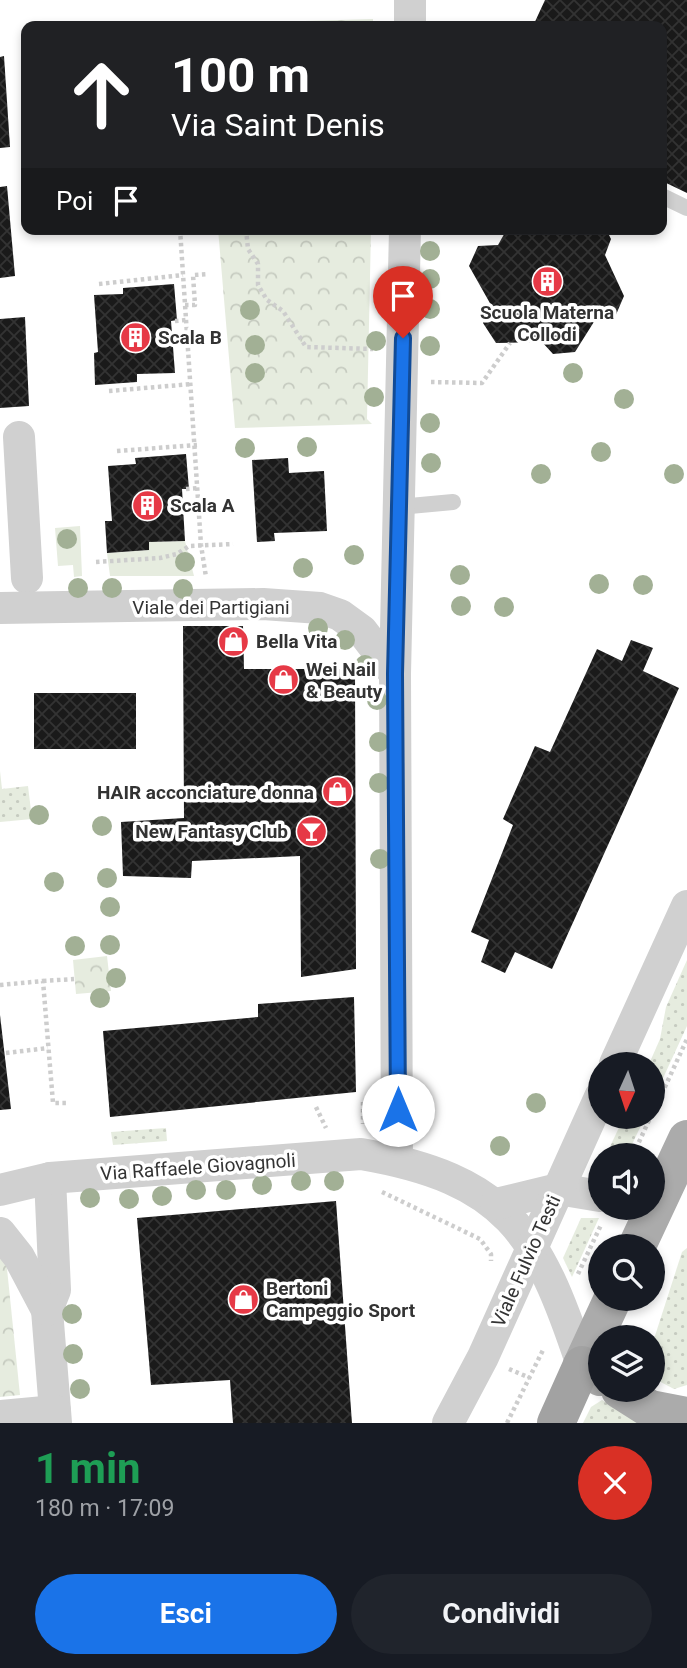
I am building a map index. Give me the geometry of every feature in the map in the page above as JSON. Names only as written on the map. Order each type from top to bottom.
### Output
[{"type":"highway","points":[[556,1423],[588,1375]]},
{"type":"main road","points":[[665,1207],[687,1139]]},
{"type":"main road","points":[[639,1402],[650,1409],[687,1416]]},
{"type":"street","points":[[397,1160],[395,674],[405,235]]},
{"type":"street","points":[[19,438],[27,578]]},
{"type":"street","name":"Viale dei Partigiani","points":[[0,608],[263,604],[320,608],[340,615],[362,631],[395,674]]},
{"type":"street","points":[[620,1052],[687,906]]},
{"type":"street","name":"Viale Fulvio Testi","points":[[448,1423],[484,1357],[588,1123]]},
{"type":"street","name":"Via Raffaele Giovagnoli","points":[[4,1190],[50,1178],[361,1154],[397,1160],[448,1178],[496,1203],[519,1226],[534,1249],[588,1364]]},
{"type":"street","points":[[47,1310],[55,1290],[50,1178]]},
{"type":"street","points":[[496,1203],[558,1189],[588,1204]]},
{"type":"street","points":[[4,1190],[19,1257]]},
{"type":"street","points":[[0,1233],[19,1257],[47,1310],[56,1417],[0,1416]]},
{"type":"lane","points":[[667,198],[687,208]]},
{"type":"lane","points":[[399,507],[453,502]]},
{"type":"path","points":[[180,235],[206,585]]},
{"type":"path","points":[[247,235],[248,249],[258,264],[258,285],[267,300],[283,311],[306,347],[376,349]]},
{"type":"path","points":[[99,284],[183,272]]},
{"type":"path","points":[[185,305],[195,304],[193,275],[208,274]]},
{"type":"path","points":[[175,321],[186,320]]},
{"type":"path","points":[[430,382],[482,383],[510,343]]},
{"type":"path","points":[[109,391],[192,387]]},
{"type":"path","points":[[117,451],[197,445]]},
{"type":"path","points":[[186,489],[198,488]]},
{"type":"path","points":[[96,562],[160,558],[177,554],[189,546],[233,544]]},
{"type":"path","points":[[0,985],[74,979]]},
{"type":"path","points":[[43,981],[53,1104],[66,1103]]},
{"type":"path","points":[[665,1087],[687,1039]]},
{"type":"path","points":[[6,1053],[48,1048]]},
{"type":"path","points":[[376,1191],[480,1239],[491,1254],[492,1270]]},
{"type":"path","points":[[576,1278],[597,1220]]},
{"type":"path","points":[[500,1366],[530,1378],[507,1423]]},
{"type":"green space","points":[[373,19],[373,21],[305,21]]},
{"type":"green space","points":[[219,235],[371,235],[367,419],[372,424],[235,428]]},
{"type":"green space","points":[[80,526],[82,576],[74,577],[73,565],[58,566],[55,528]]},
{"type":"green space","points":[[185,541],[194,576],[110,576],[107,553],[149,550],[149,542]]},
{"type":"green space","points":[[0,771],[2,789],[28,786],[32,819],[0,822]]},
{"type":"green space","points":[[107,956],[111,991],[76,994],[73,960]]},
{"type":"green space","points":[[687,960],[687,1026],[665,1074],[665,1052],[654,1052],[660,1039],[666,1007]]},
{"type":"green space","points":[[166,1128],[167,1141],[113,1145],[111,1132]]},
{"type":"green space","points":[[618,1129],[639,1129],[633,1143],[612,1143]]},
{"type":"green space","points":[[581,1218],[598,1220],[592,1234],[588,1234],[588,1242],[572,1277],[563,1258]]},
{"type":"green space","points":[[687,1248],[687,1385],[674,1389],[665,1384],[665,1325],[658,1325],[682,1252]]},
{"type":"green space","points":[[0,1250],[6,1259],[20,1395],[0,1397]]},
{"type":"green space","points":[[599,1402],[605,1402],[640,1423],[583,1423],[591,1407]]},
{"type":"building","points":[[545,0],[687,0],[687,193],[667,183],[667,21],[535,21]]},
{"type":"building","points":[[4,56],[10,147],[0,148],[0,57]]},
{"type":"building","points":[[7,186],[15,276],[0,278],[0,187]]},
{"type":"building","name":"Scuola Materna Collodi","points":[[504,235],[609,235],[611,239],[605,255],[624,296],[615,317],[597,317],[575,352],[553,354],[542,342],[496,343],[483,323],[491,305],[469,266],[478,246],[498,245]]},
{"type":"building","name":"Scala B","points":[[174,284],[177,320],[171,321],[175,373],[137,374],[137,382],[95,385],[94,353],[98,352],[94,295],[123,294],[123,288]]},
{"type":"building","points":[[25,317],[29,406],[0,408],[0,319]]},
{"type":"building","name":"Scala A","points":[[186,454],[189,489],[182,489],[185,541],[149,542],[149,550],[107,553],[105,521],[112,521],[108,466],[136,464],[135,458]]},
{"type":"building","points":[[288,458],[289,473],[324,471],[327,531],[274,533],[275,541],[257,542],[252,460]]},
{"type":"building","points":[[183,626],[243,626],[244,669],[355,669],[356,969],[301,977],[300,856],[192,861],[191,878],[123,876],[121,822],[184,818]]},
{"type":"building","points":[[631,640],[653,648],[643,671],[679,688],[552,969],[515,952],[505,973],[481,962],[489,940],[471,932],[513,825],[503,819],[535,746],[550,752],[597,649],[622,661]]},
{"type":"building","points":[[34,693],[136,693],[136,749],[34,749]]},
{"type":"building","points":[[354,997],[356,1092],[110,1117],[103,1031],[258,1017],[258,1004]]},
{"type":"building","points":[[0,1015],[11,1109],[0,1110]]},
{"type":"building","name":"Bertoni Campeggio Sport","points":[[336,1201],[352,1423],[233,1423],[230,1380],[151,1385],[137,1218]]},
{"type":"place","name":"Scuola Materna Collodi","points":[[547,281]]},
{"type":"place","name":"Scala B","points":[[135,337]]},
{"type":"place","name":"Scala A","points":[[147,505]]},
{"type":"place","name":"Bella Vita","points":[[233,641]]},
{"type":"place","name":"Wei Nail & Beauty","points":[[283,680]]},
{"type":"place","name":"HAIR acconciature donna","points":[[337,792]]},
{"type":"place","name":"New Fantasy Club","points":[[311,831]]},
{"type":"place","name":"Bertoni Campeggio Sport","points":[[243,1299]]},
{"type":"route","points":[[398,1110],[395,674],[403,338]]}]
